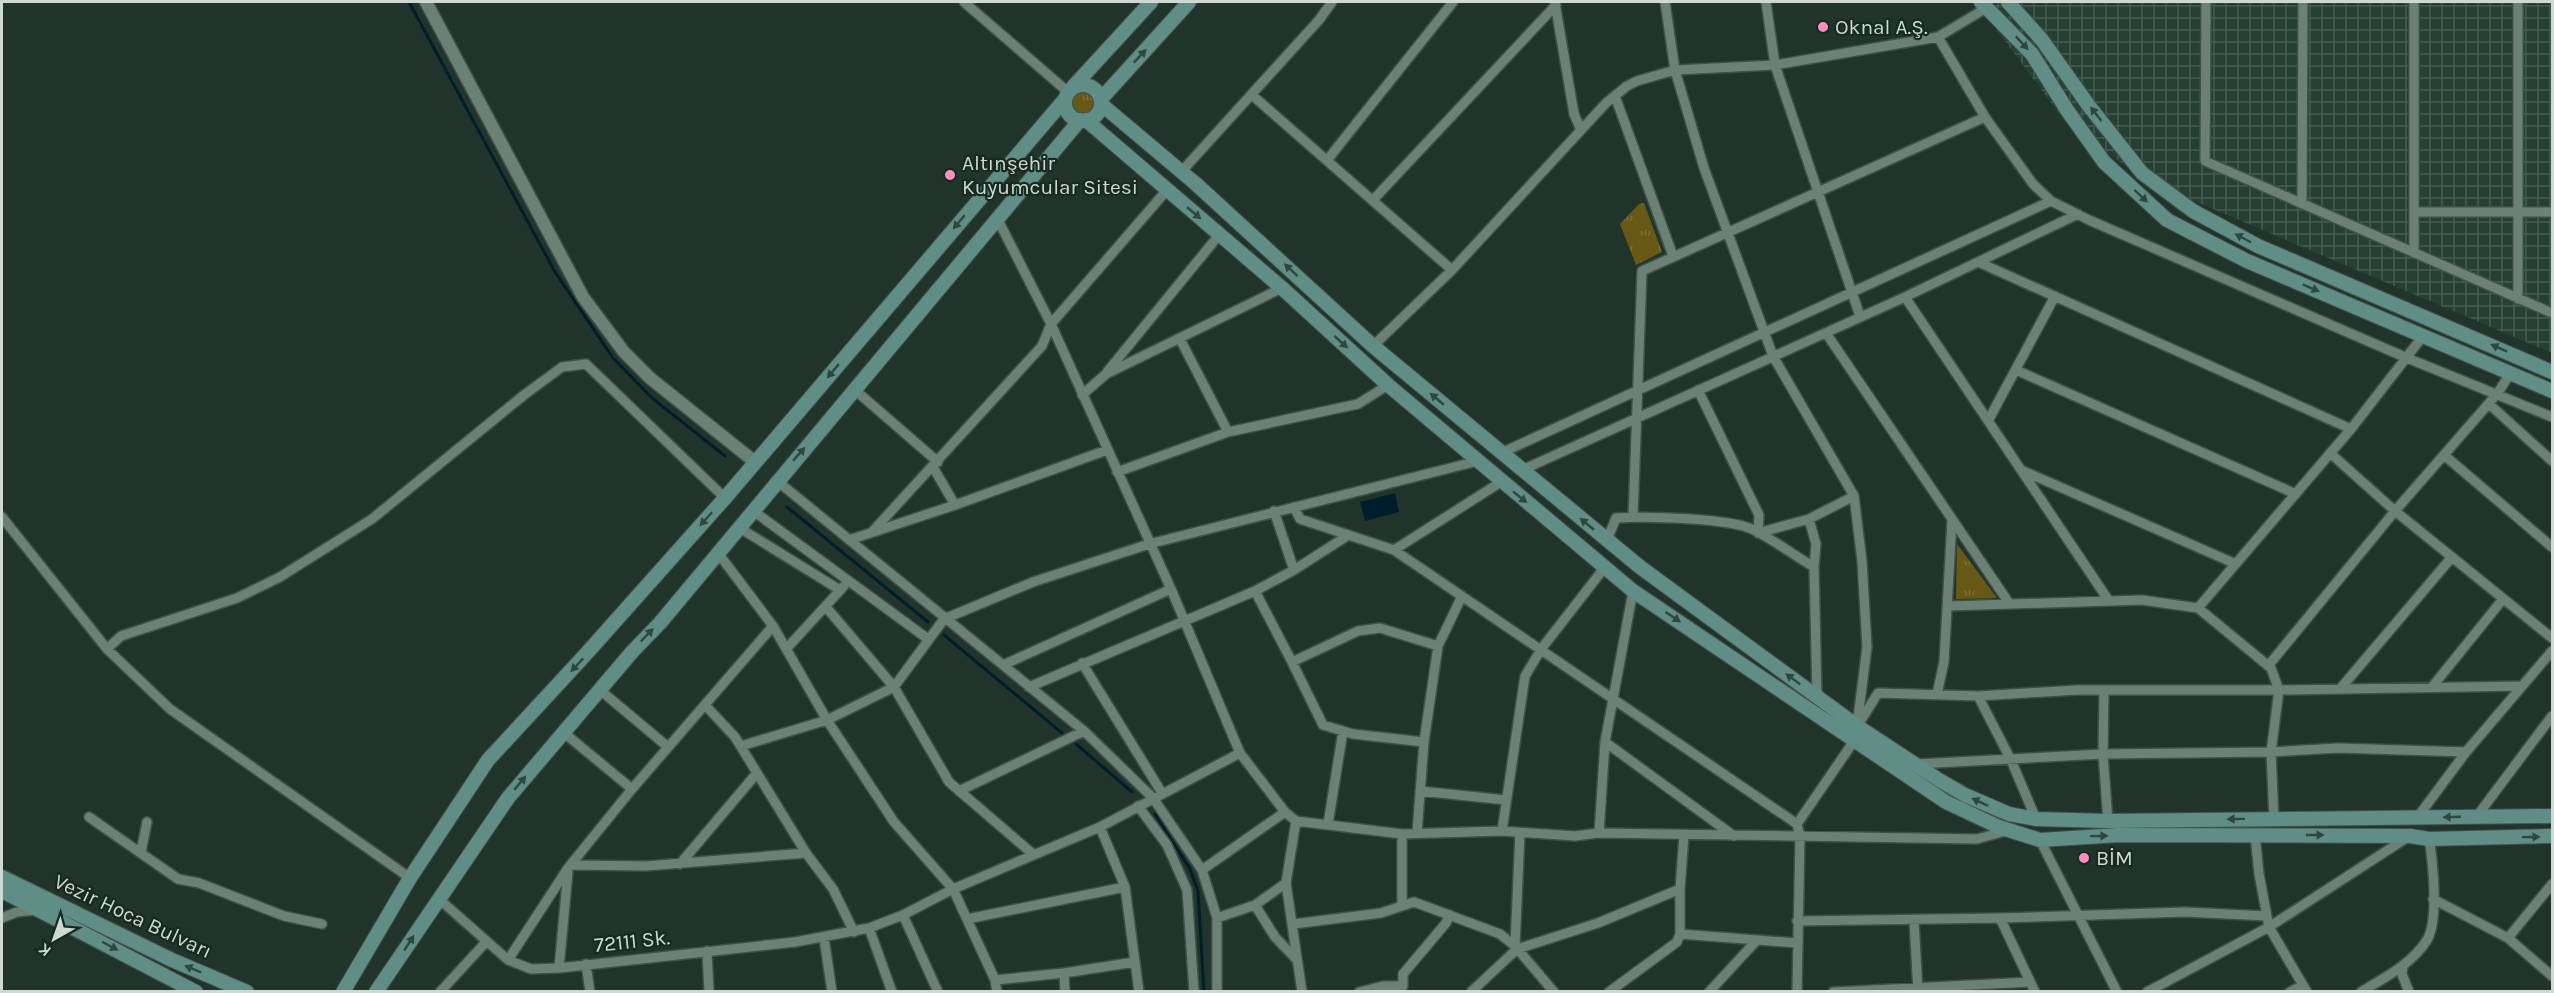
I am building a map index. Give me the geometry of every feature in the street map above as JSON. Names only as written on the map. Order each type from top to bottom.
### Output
[{"type":"main road","points":[[343,992],[410,878],[488,760],[725,498],[1069,93],[1151,2]]},
{"type":"main road","points":[[376,992],[508,798],[717,553],[776,480],[855,390],[1065,138],[1083,120],[1096,115],[1101,102],[1113,86],[1189,2]]},
{"type":"main road","points":[[2008,2],[2042,40],[2089,106],[2142,173],[2193,211],[2258,246],[2553,372]]},
{"type":"main road","points":[[1984,4],[2032,54],[2067,110],[2104,162],[2168,220],[2247,261],[2553,391]]},
{"type":"main road","points":[[2553,816],[2108,821],[2036,819],[2009,814],[1965,795],[1857,726],[1640,567],[1373,346],[1182,171],[1116,117],[1101,102],[1098,93],[1089,86],[1078,85],[1069,93],[1066,110],[1070,115],[1083,120],[1100,133],[1282,288],[1388,385],[1633,591],[1946,802],[1999,827],[2040,840],[2079,836],[2410,836],[2429,839],[2553,836]]},
{"type":"main road","points":[[1113,86],[1110,106],[1116,117]]},
{"type":"main road","points":[[1065,138],[1077,130],[1100,133]]},
{"type":"main road","name":"Vezir Hoca Bulvarı","points":[[2,877],[172,960],[247,992]]},
{"type":"main road","name":"Vezir Hoca Bulvarı","points":[[2,891],[196,992]]},
{"type":"street","points":[[426,2],[583,297],[624,352],[650,378],[755,462]]},
{"type":"street","points":[[964,2],[1069,93]]},
{"type":"street","points":[[1182,171],[1319,20],[1332,2]]},
{"type":"street","points":[[1328,159],[1451,2]]},
{"type":"street","points":[[1665,2],[1675,70],[1704,168],[1773,356],[1854,496],[1862,561],[1867,647],[1857,726]]},
{"type":"street","points":[[1766,2],[1775,65],[1860,316]]},
{"type":"street","points":[[2206,2],[2205,160],[2553,313]]},
{"type":"street","points":[[2302,204],[2303,2]]},
{"type":"street","points":[[2414,253],[2415,2]]},
{"type":"street","points":[[2518,2],[2518,299]]},
{"type":"street","points":[[1374,200],[1555,3]]},
{"type":"street","points":[[1555,3],[1574,114],[1581,130]]},
{"type":"street","points":[[1373,346],[1452,270],[1581,130],[1615,96],[1637,81],[1675,70],[1775,65],[1938,37],[1984,4]]},
{"type":"street","points":[[1938,37],[1985,117],[2033,184],[2051,201],[2407,358],[2553,417]]},
{"type":"street","points":[[1252,94],[1452,270]]},
{"type":"street","points":[[1615,96],[1673,256]]},
{"type":"street","points":[[1633,517],[1642,271],[1985,117]]},
{"type":"street","points":[[872,532],[1042,346],[1051,324],[1167,190]]},
{"type":"street","points":[[1501,453],[2051,201]]},
{"type":"street","points":[[2414,212],[2553,212]]},
{"type":"street","points":[[1522,470],[1905,297],[2078,214]]},
{"type":"street","points":[[998,220],[1051,324],[1171,589],[1240,753],[1285,812],[1296,821],[1402,834],[1502,831],[1575,836],[1599,833],[1977,838],[2012,830]]},
{"type":"street","points":[[1082,395],[1106,374],[1219,235]]},
{"type":"street","points":[[1978,262],[2351,429]]},
{"type":"street","points":[[1106,374],[1282,288]]},
{"type":"street","points":[[1988,421],[2055,296]]},
{"type":"street","points":[[1905,297],[2109,601]]},
{"type":"street","points":[[1826,333],[2009,603]]},
{"type":"street","points":[[2198,608],[2351,429],[2423,336]]},
{"type":"street","points":[[1180,339],[1228,432]]},
{"type":"street","points":[[107,649],[121,636],[237,597],[280,577],[372,519],[524,395],[562,367],[586,363],[725,498]]},
{"type":"street","points":[[2016,370],[2296,494]]},
{"type":"street","points":[[2268,666],[2395,511],[2489,404],[2510,374]]},
{"type":"street","points":[[1117,472],[1228,432],[1358,404],[1388,385]]},
{"type":"street","points":[[855,390],[935,465],[955,505]]},
{"type":"street","points":[[1698,390],[1759,515],[1758,533]]},
{"type":"street","points":[[2489,404],[2553,461]]},
{"type":"street","points":[[849,540],[955,505],[1107,450]]},
{"type":"street","points":[[2331,453],[2395,511],[2553,638]]},
{"type":"street","points":[[2444,455],[2553,547]]},
{"type":"street","points":[[741,746],[828,720],[894,687],[944,619],[1033,582],[1149,544],[1478,461]]},
{"type":"street","points":[[2021,470],[2236,564]]},
{"type":"street","points":[[776,480],[1158,795]]},
{"type":"street","points":[[1394,550],[1501,482]]},
{"type":"street","points":[[1758,533],[1809,519],[1854,496]]},
{"type":"street","points":[[1294,507],[1300,519],[1394,550],[1542,648],[1797,824],[1800,836],[1797,992]]},
{"type":"street","points":[[752,510],[928,639]]},
{"type":"street","points":[[1274,512],[1294,570]]},
{"type":"street","points":[[2,517],[107,649],[170,709],[410,878]]},
{"type":"street","points":[[1607,540],[1616,518],[1633,517],[1741,525],[1814,567]]},
{"type":"street","points":[[1809,519],[1816,544],[1814,567],[1817,696]]},
{"type":"street","points":[[1938,694],[1944,662],[1949,606],[1952,520]]},
{"type":"street","points":[[738,527],[840,591]]},
{"type":"street","points":[[1029,687],[1255,591],[1294,570],[1347,536]]},
{"type":"street","points":[[717,553],[773,626],[828,720],[894,822],[953,889],[995,980],[997,992]]},
{"type":"street","points":[[2340,689],[2452,557]]},
{"type":"street","points":[[1502,831],[1525,676],[1542,648],[1605,567]]},
{"type":"street","points":[[787,648],[849,581]]},
{"type":"street","points":[[1003,665],[1171,589]]},
{"type":"street","points":[[1255,591],[1323,725],[1343,731],[1424,742]]},
{"type":"street","points":[[1599,833],[1605,742],[1633,591]]},
{"type":"street","points":[[1417,833],[1424,742],[1438,646],[1462,596]]},
{"type":"street","points":[[2432,687],[2503,599]]},
{"type":"street","points":[[1949,606],[2142,600],[2198,608],[2268,666],[2279,690],[2271,752],[2274,819]]},
{"type":"street","points":[[826,607],[894,687],[949,782],[1034,855]]},
{"type":"street","points":[[508,960],[570,867],[632,789],[773,626]]},
{"type":"street","points":[[1292,662],[1358,631],[1380,628],[1438,646]]},
{"type":"street","points":[[2417,818],[2466,752],[2552,652]]},
{"type":"street","points":[[1082,663],[1202,870],[1217,918],[1217,992]]},
{"type":"street","points":[[1857,726],[1878,693],[1978,696],[2104,690],[2522,686]]},
{"type":"street","points":[[600,690],[668,747]]},
{"type":"street","points":[[2104,690],[2103,754],[2108,821]]},
{"type":"street","points":[[1978,696],[2011,760],[2036,819]]},
{"type":"street","points":[[705,705],[741,746],[806,853],[833,889],[854,932]]},
{"type":"street","points":[[2477,816],[2553,716]]},
{"type":"street","points":[[1328,824],[1343,731]]},
{"type":"street","points":[[563,732],[632,789]]},
{"type":"street","points":[[960,791],[1084,732]]},
{"type":"street","points":[[1797,824],[1854,741]]},
{"type":"street","points":[[1605,742],[1734,836]]},
{"type":"street","points":[[1915,764],[2103,754],[2271,752],[2338,748],[2466,752]]},
{"type":"street","name":"72111 Sk.","points":[[439,899],[508,960],[531,969],[559,968],[824,938],[869,928],[903,915],[953,889],[1100,827],[1240,753]]},
{"type":"street","points":[[680,864],[757,773]]},
{"type":"street","points":[[1420,791],[1506,800]]},
{"type":"street","points":[[1138,806],[1167,845],[1186,890],[1194,992]]},
{"type":"street","points":[[1202,870],[1285,812]]},
{"type":"street","points":[[89,817],[178,879],[199,883],[284,916],[322,924]]},
{"type":"street","points":[[1296,821],[1286,883],[1302,992]]},
{"type":"street","points":[[141,852],[147,822]]},
{"type":"street","points":[[1100,827],[1125,887],[1139,992]]},
{"type":"street","points":[[1516,947],[1520,833]]},
{"type":"street","points":[[1402,834],[1402,906]]},
{"type":"street","points":[[1609,992],[1677,942],[1680,934],[1680,889],[1684,835]]},
{"type":"street","points":[[2255,835],[2259,874],[2269,927],[2305,988],[2290,992]]},
{"type":"street","points":[[2147,992],[2269,927],[2410,836]]},
{"type":"street","points":[[2361,992],[2403,965],[2428,939],[2432,925],[2434,864],[2429,839]]},
{"type":"street","points":[[2040,840],[2080,914],[2117,992]]},
{"type":"street","points":[[570,867],[680,864],[806,853]]},
{"type":"street","points":[[559,968],[570,867]]},
{"type":"street","points":[[1217,918],[1255,905],[1286,883]]},
{"type":"street","points":[[2508,938],[2553,884]]},
{"type":"street","points":[[967,919],[1125,887]]},
{"type":"street","points":[[1471,992],[1516,947],[1598,923],[1680,889]]},
{"type":"street","points":[[2433,899],[2508,938],[2553,976]]},
{"type":"street","points":[[1293,924],[1381,913],[1414,902],[1492,930],[1516,947],[1554,992]]},
{"type":"street","points":[[1255,905],[1275,937],[1297,960]]},
{"type":"street","points":[[2,918],[17,912],[39,909]]},
{"type":"street","points":[[1797,921],[2185,912],[2267,916]]},
{"type":"street","points":[[903,915],[938,992]]},
{"type":"street","points":[[1359,992],[1383,987],[1406,989],[1403,974],[1446,923],[1450,915]]},
{"type":"street","points":[[1833,992],[2033,987],[2000,918]]},
{"type":"street","points":[[1914,920],[1918,989]]},
{"type":"street","points":[[869,928],[892,992]]},
{"type":"street","points":[[1680,934],[1797,943]]},
{"type":"street","points":[[824,938],[832,992]]},
{"type":"street","points":[[1713,990],[1757,940]]},
{"type":"street","points":[[440,992],[486,942]]},
{"type":"street","points":[[707,951],[709,992]]},
{"type":"street","points":[[995,980],[1064,973],[1135,962]]},
{"type":"street","points":[[586,964],[590,992]]},
{"type":"street","points":[[2403,965],[2402,974],[2409,992]]},
{"type":"street","points":[[1064,973],[1065,992]]},
{"type":"shaded area","points":[[1976,2],[2552,2],[2552,353],[2180,195],[2124,165],[2067,124]]},
{"type":"green space","points":[[1082,89],[1091,93],[1095,102],[1091,111],[1082,115],[1073,111],[1069,102],[1073,93]]},
{"type":"green space","points":[[1644,203],[1662,252],[1636,265],[1620,224],[1639,204]]},
{"type":"green space","points":[[1957,544],[1997,598],[1956,599]]},
{"type":"water","points":[[1395,493],[1399,512],[1365,521],[1360,502]]},
{"type":"waterway","points":[[409,2],[555,272],[613,358],[652,398],[725,456]]},
{"type":"waterway","points":[[787,507],[928,622]]},
{"type":"waterway","points":[[944,635],[1062,733]]},
{"type":"waterway","points":[[1076,744],[1132,792]]},
{"type":"waterway","points":[[1155,814],[1190,869],[1198,891],[1204,992]]},
{"type":"place","name":"Oknal A.Ş.","points":[[1823,27]]},
{"type":"place","name":"Altınşehir Kuyumcular Sitesi","points":[[950,175]]},
{"type":"place","name":"BİM","points":[[2084,858]]}]
